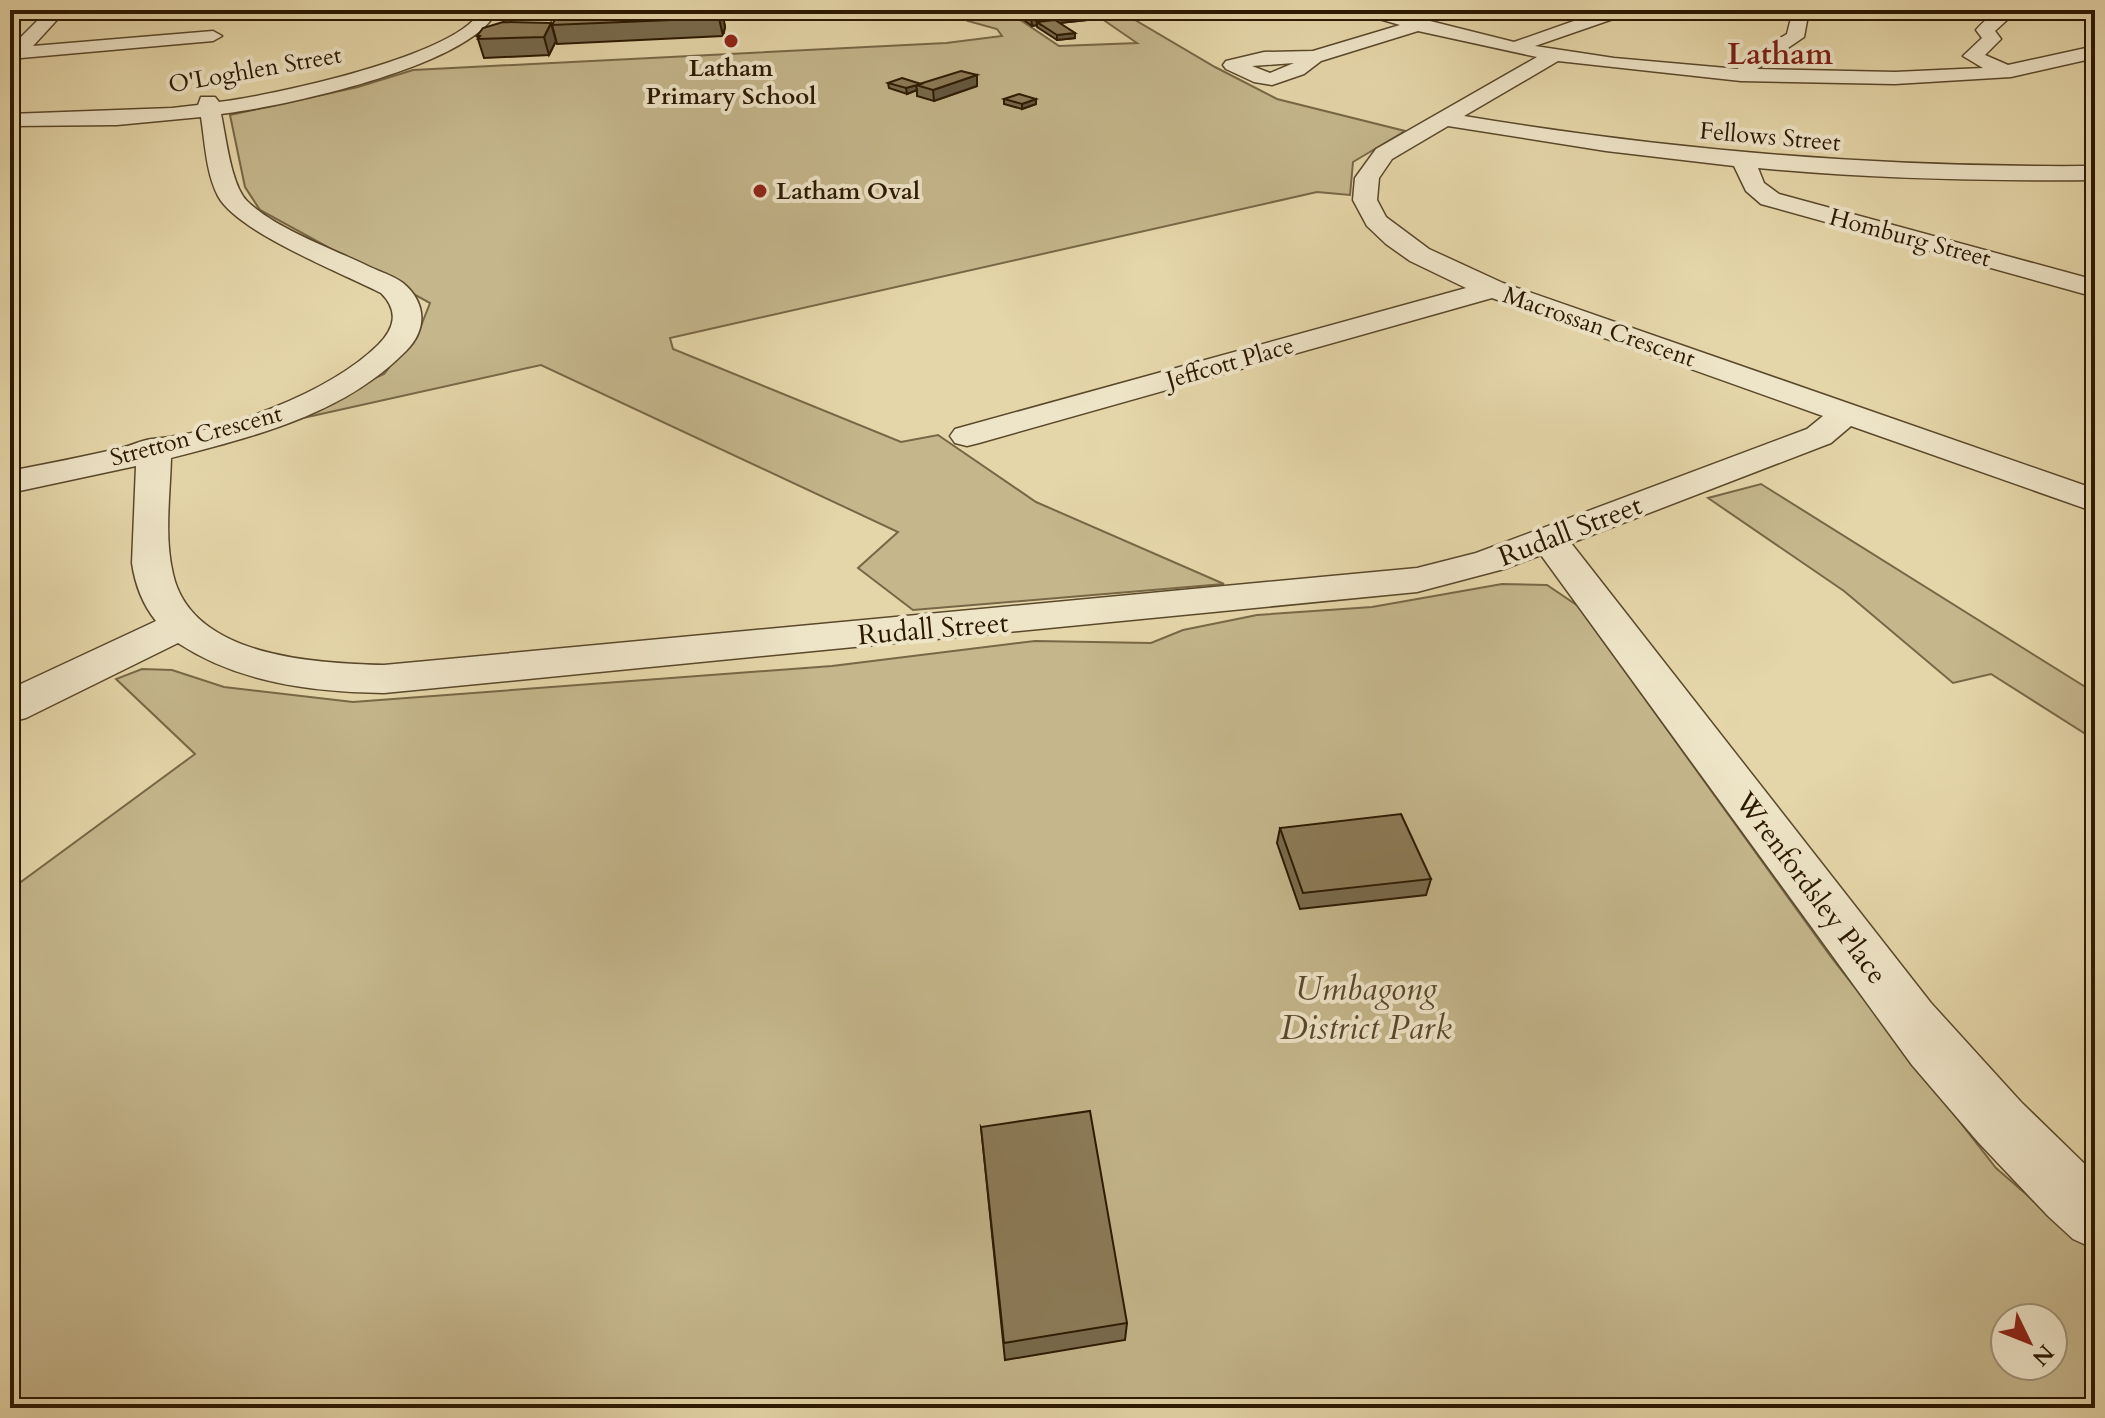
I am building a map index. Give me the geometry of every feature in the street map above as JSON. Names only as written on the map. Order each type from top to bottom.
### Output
[{"type":"street","points":[[13,56],[58,10]]},
{"type":"street","name":"O'Loghlen Street","points":[[466,10],[447,32],[387,59],[295,85],[208,105],[10,120],[118,118],[302,92],[392,67],[466,34],[480,25],[489,10]]},
{"type":"street","points":[[1517,47],[1552,31],[1619,10]]},
{"type":"street","points":[[1748,74],[1747,66],[1795,37],[1801,10]]},
{"type":"street","points":[[2005,71],[1972,56],[1992,39],[1985,30],[2010,10]]},
{"type":"street","points":[[1384,12],[1418,25],[1556,54],[1748,74],[1893,78],[2005,71],[2095,52]]},
{"type":"street","points":[[1314,57],[1418,25]]},
{"type":"street","points":[[13,56],[213,36]]},
{"type":"street","name":"Macrossan Crescent","points":[[1556,54],[1384,154],[1370,167],[1363,183],[1365,203],[1379,225],[1405,247],[1443,269],[1493,289],[2095,501]]},
{"type":"street","name":"Stretton Crescent","points":[[10,482],[236,430],[294,410],[336,391],[370,370],[390,352],[408,323],[406,303],[391,287],[274,230],[240,208],[225,184],[208,105]]},
{"type":"street","name":"Fellows Street","points":[[1444,119],[1610,147],[1744,162],[1878,172],[2008,175],[2095,173]]},
{"type":"street","name":"Homburg Street","points":[[1744,162],[1754,186],[1770,199],[2095,289]]},
{"type":"street","name":"Jeffcott Place","points":[[967,436],[1493,289]]},
{"type":"street","name":"Rudall Street","points":[[154,449],[155,580],[169,611],[182,625],[215,648],[267,667],[341,679],[426,677],[1360,588],[1417,580],[1490,561],[1549,540],[1819,436],[1846,414]]},
{"type":"street","name":"Wrenfordsley Place","points":[[1549,540],[1964,1087],[2031,1157],[2095,1217]]},
{"type":"street","points":[[10,707],[182,625]]},
{"type":"green space","points":[[983,10],[1032,10],[1035,12],[1013,15],[1059,46],[1137,43],[1089,10],[1118,10],[1277,99],[1405,131],[1353,162],[1350,195],[1317,192],[670,338],[673,349],[901,442],[938,435],[1036,502],[1224,584],[913,610],[858,568],[898,532],[541,365],[276,424],[384,374],[419,331],[430,303],[260,210],[245,187],[230,115],[358,87],[413,70],[946,43],[1002,36],[997,29],[968,21],[973,16],[987,14]]},
{"type":"green space","points":[[1761,484],[2095,693],[2095,740],[1991,674],[1953,683],[1844,591],[1708,498]]},
{"type":"green space","name":"Umbagong District Park","points":[[1502,584],[1547,585],[1578,606],[1831,957],[1996,1168],[2095,1254],[2095,1408],[10,1408],[10,890],[195,754],[116,679],[142,669],[172,670],[224,687],[353,702],[832,666],[1035,641],[1151,643],[1183,630],[1257,615],[1372,607]]},
{"type":"building","points":[[571,10],[721,10],[719,18],[552,25],[558,14]]},
{"type":"building","points":[[1023,10],[1088,10],[1031,16]]},
{"type":"building","points":[[1055,20],[1075,33],[1057,35],[1037,22]]},
{"type":"building","points":[[503,22],[551,23],[544,37],[478,39],[483,28]]},
{"type":"building","points":[[961,71],[977,75],[933,90],[916,85]]},
{"type":"building","points":[[902,78],[921,84],[906,88],[888,83]]},
{"type":"building","points":[[1019,94],[1036,99],[1022,104],[1004,99]]},
{"type":"building","points":[[1401,814],[1431,879],[1303,893],[1280,828]]},
{"type":"building","points":[[1090,1111],[1127,1323],[1004,1343],[981,1127]]},
{"type":"place","name":"Latham Primary School","points":[[731,41]]},
{"type":"place","name":"Latham Oval","points":[[760,191]]},
{"type":"district","name":"Latham","points":[[1780,54]]}]
